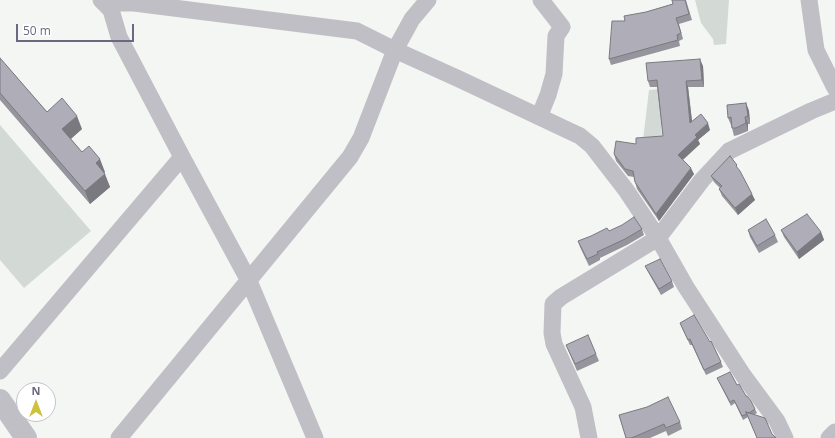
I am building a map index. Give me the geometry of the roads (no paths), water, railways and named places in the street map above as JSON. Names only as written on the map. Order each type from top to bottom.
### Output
[{"type":"street","points":[[119,438],[350,157],[360,138],[395,50],[412,19],[428,0]]},
{"type":"street","points":[[539,117],[548,95],[554,74],[556,36],[562,27],[541,0]]},
{"type":"street","points":[[809,0],[816,50],[835,88]]},
{"type":"street","points":[[315,438],[248,281],[119,37],[113,3],[191,5],[357,31],[580,136],[592,146],[626,190],[658,238],[686,288],[743,375],[778,421],[785,438]]},
{"type":"street","points":[[589,438],[583,407],[554,344],[552,332],[553,304],[561,297],[658,238],[702,180],[730,151],[811,111],[835,101]]},
{"type":"street","points":[[0,371],[182,157]]},
{"type":"street","points":[[0,400],[26,438]]},
{"type":"street","points":[[829,438],[835,432]]}]
